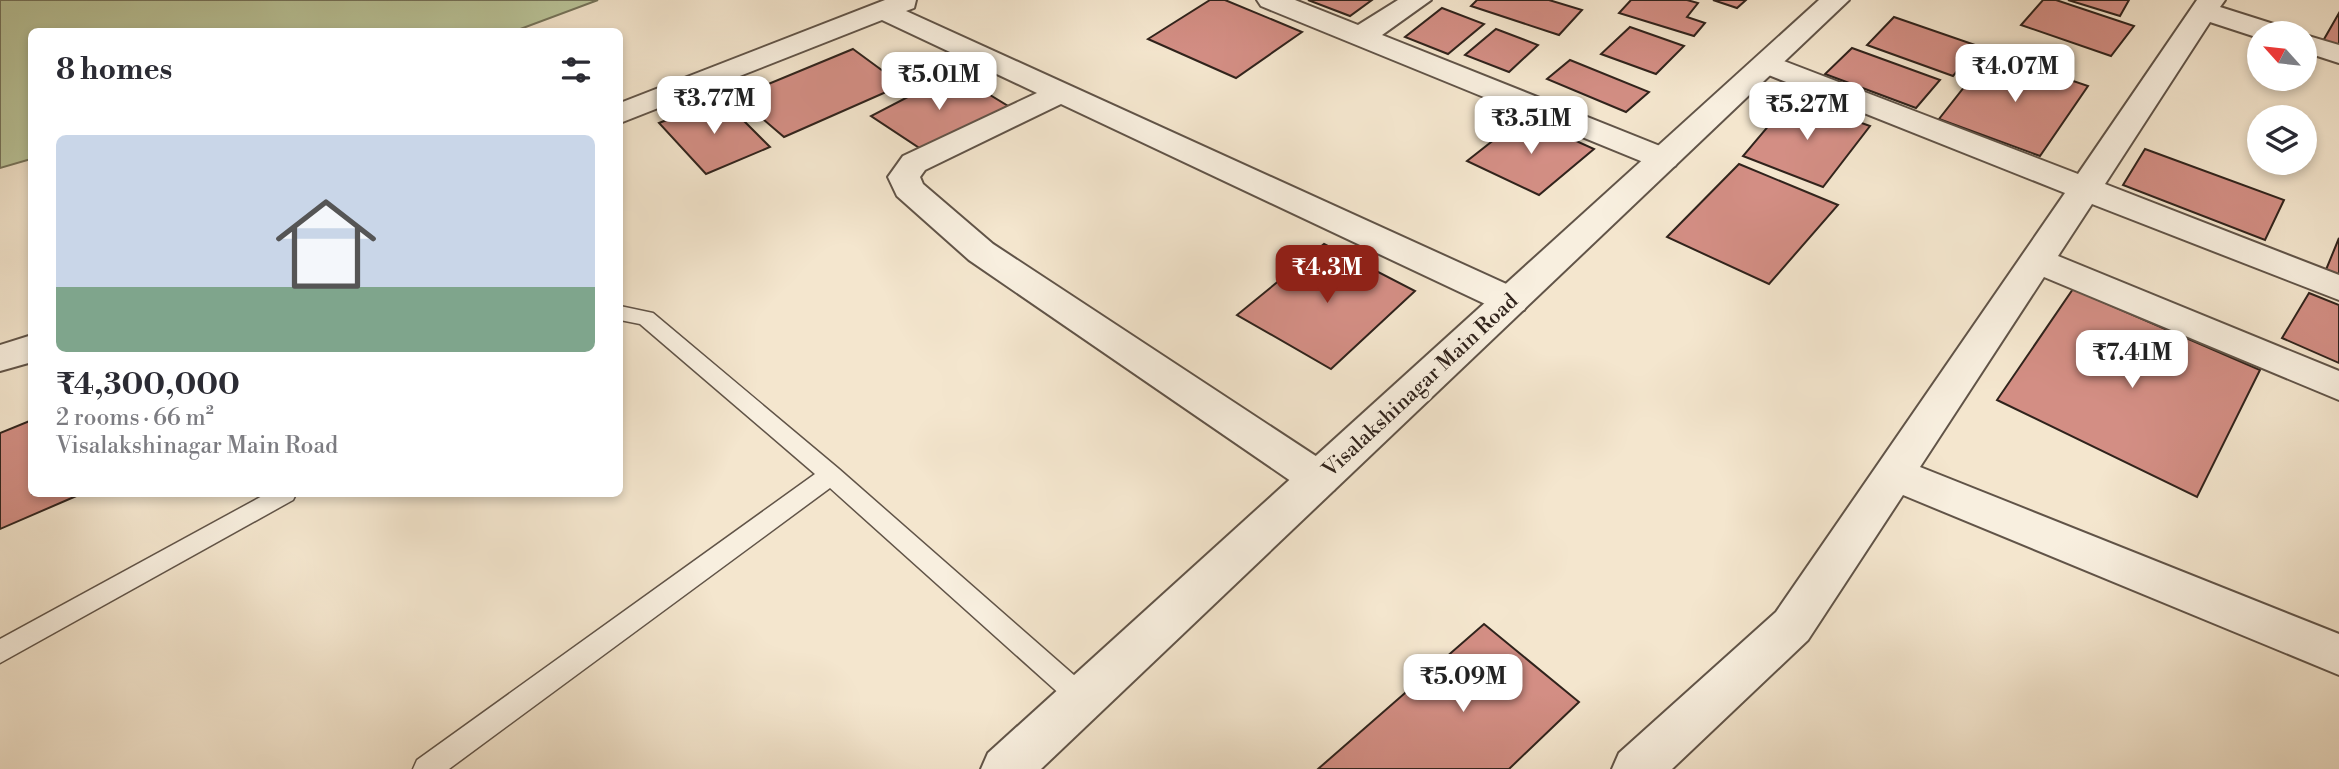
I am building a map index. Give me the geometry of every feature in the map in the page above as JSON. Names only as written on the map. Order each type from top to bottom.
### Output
[{"type":"street","points":[[1271,0],[1664,159]]},
{"type":"street","points":[[1361,36],[1417,0]]},
{"type":"street","name":"Visalakshinagar Main Road","points":[[1006,769],[1835,0]]},
{"type":"street","points":[[623,113],[895,5],[1061,93],[1511,301]]},
{"type":"street","points":[[1637,769],[1792,626],[2207,6],[2247,22]]},
{"type":"street","points":[[2317,47],[2339,54]]},
{"type":"street","points":[[1766,64],[2339,288]]},
{"type":"street","points":[[1061,93],[914,163],[904,177],[909,189],[981,252],[1319,479]]},
{"type":"street","points":[[2035,260],[2339,386]]},
{"type":"street","points":[[0,358],[28,349]]},
{"type":"street","points":[[1894,474],[2339,655]]},
{"type":"lane","points":[[623,314],[646,318],[831,475],[1082,698]]},
{"type":"lane","points":[[427,769],[831,475]]},
{"type":"lane","points":[[0,652],[280,497]]},
{"type":"green space","points":[[0,0],[598,0],[523,28],[28,28],[28,160],[0,168]]},
{"type":"building","points":[[1210,0],[1225,0],[1302,32],[1236,78],[1148,39]]},
{"type":"building","points":[[1308,0],[1372,0],[1350,16]]},
{"type":"building","points":[[1477,0],[1549,0],[1582,10],[1559,35],[1471,6]]},
{"type":"building","points":[[1631,0],[1687,0],[1698,3],[1687,17],[1705,23],[1694,36],[1619,13]]},
{"type":"building","points":[[1713,0],[1746,0],[1737,8]]},
{"type":"building","points":[[2043,0],[2056,0],[2134,26],[2111,56],[2021,25]]},
{"type":"building","points":[[2068,0],[2129,0],[2120,16]]},
{"type":"building","points":[[1442,8],[1484,24],[1448,54],[1405,37]]},
{"type":"building","points":[[2339,13],[2339,46],[2323,41]]},
{"type":"building","points":[[1894,17],[1978,46],[1953,76],[1867,45]]},
{"type":"building","points":[[1630,27],[1684,46],[1656,74],[1601,54]]},
{"type":"building","points":[[1496,29],[1538,45],[1509,72],[1465,55]]},
{"type":"building","points":[[1852,48],[1940,80],[1916,108],[1825,74]]},
{"type":"building","points":[[853,49],[902,85],[784,137],[737,97]]},
{"type":"building","points":[[1991,53],[2088,86],[2040,156],[1939,119]]},
{"type":"building","points":[[1570,60],[1649,92],[1626,112],[1547,79]]},
{"type":"building","points":[[954,73],[1008,106],[924,151],[871,116]]},
{"type":"building","points":[[1792,98],[1870,126],[1823,187],[1743,156]]},
{"type":"building","points":[[722,99],[770,147],[706,174],[659,123]]},
{"type":"building","points":[[1523,117],[1594,149],[1539,195],[1467,161]]},
{"type":"building","points":[[2145,149],[2284,200],[2265,240],[2123,185]]},
{"type":"building","points":[[1739,164],[1838,205],[1769,284],[1667,237]]},
{"type":"building","points":[[2339,238],[2339,283],[2323,277]]},
{"type":"building","points":[[1324,244],[1415,291],[1331,369],[1237,315]]},
{"type":"building","points":[[2073,289],[2260,370],[2197,497],[1997,400]]},
{"type":"building","points":[[2309,293],[2339,305],[2339,363],[2282,338]]},
{"type":"building","points":[[28,422],[28,497],[74,497],[0,529],[0,433]]},
{"type":"building","points":[[1484,624],[1579,702],[1509,769],[1318,769]]}]
